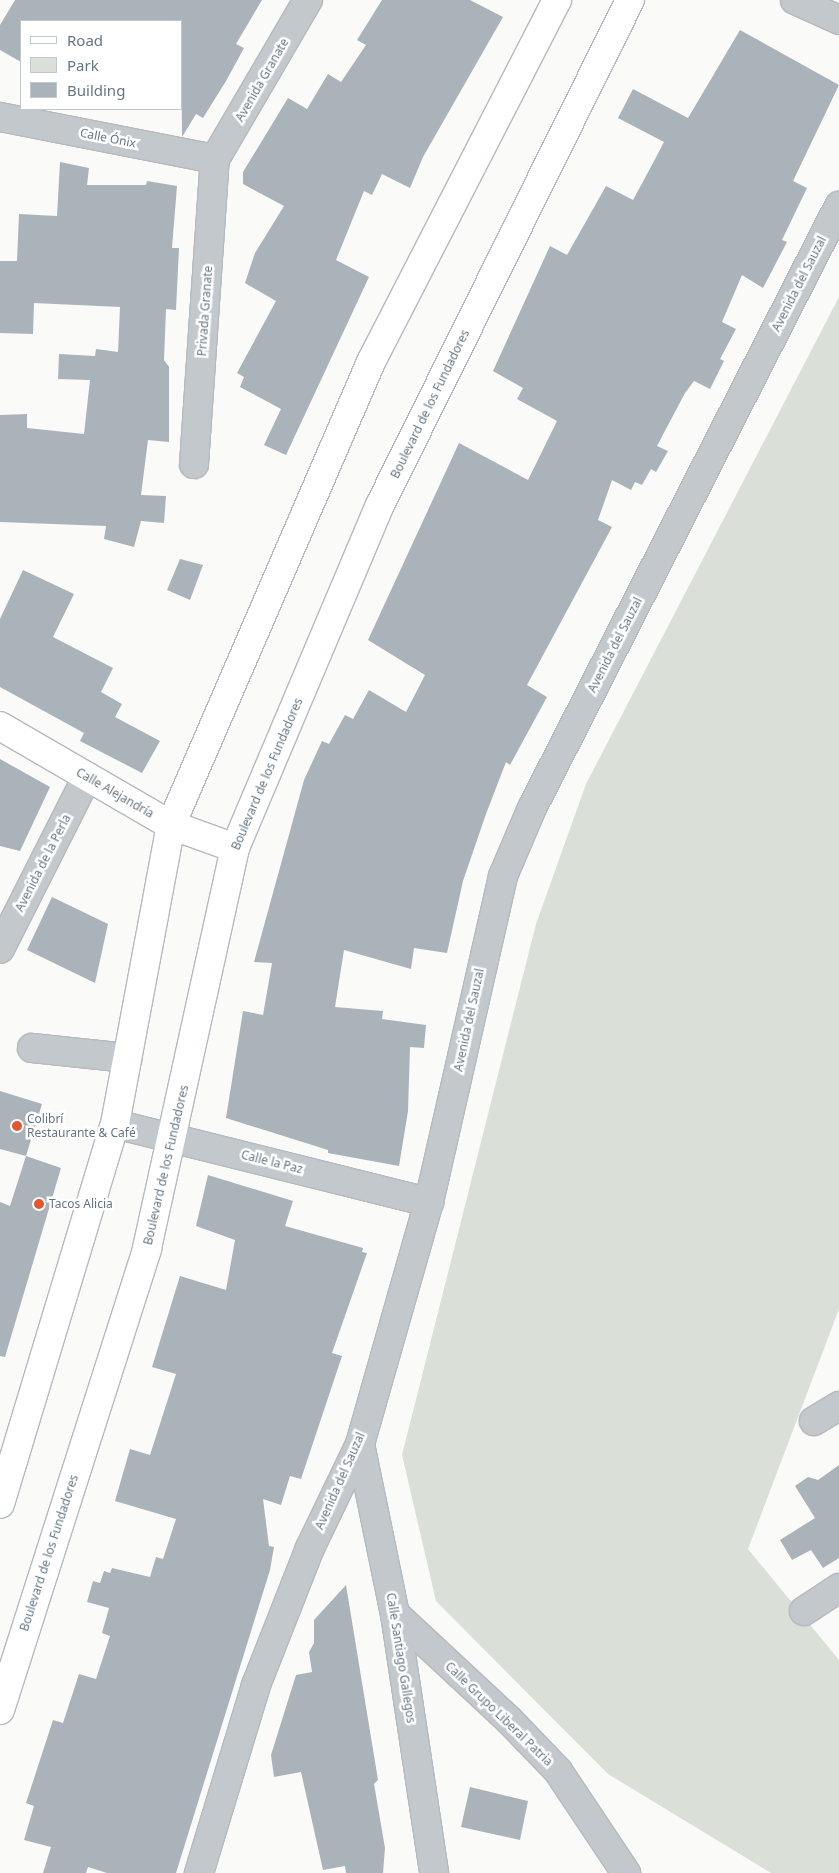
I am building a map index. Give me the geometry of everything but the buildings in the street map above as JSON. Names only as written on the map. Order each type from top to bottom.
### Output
[{"type":"main road","points":[[0,1504],[115,1124],[171,825],[371,362],[557,0]]},
{"type":"main road","name":"Boulevard de los Fundadores","points":[[0,1710],[147,1248],[174,1137],[208,957],[235,848],[380,505],[630,0]]},
{"type":"main road","name":"Calle Alejandría","points":[[0,726],[171,825],[235,848]]},
{"type":"street","name":"Avenida Granate","points":[[216,159],[308,0]]},
{"type":"street","points":[[795,0],[839,20]]},
{"type":"street","name":"Calle Ónix","points":[[0,117],[216,159]]},
{"type":"street","name":"Privada Granate","points":[[194,464],[216,159]]},
{"type":"street","name":"Avenida del Sauzal","points":[[199,1873],[256,1685],[310,1548],[360,1444],[429,1202],[503,876],[532,808],[839,206]]},
{"type":"street","name":"Avenida de la Perla","points":[[0,949],[87,777]]},
{"type":"street","points":[[32,1048],[127,1058]]},
{"type":"street","name":"Calle la Paz","points":[[115,1124],[174,1137],[429,1202]]},
{"type":"street","points":[[814,1421],[839,1406]]},
{"type":"street","name":"Calle Santiago Gallegos","points":[[360,1444],[395,1614],[434,1873]]},
{"type":"street","points":[[804,1611],[839,1588]]},
{"type":"street","name":"Calle Grupo Liberal Patria","points":[[395,1614],[509,1720],[558,1771],[626,1873]]},
{"type":"green space","points":[[839,297],[839,1309],[748,1549],[839,1660],[839,1873],[771,1873],[608,1774],[436,1601],[402,1455],[536,924],[586,784]]},
{"type":"place","name":"Colibrí Restaurante & Café","points":[[17,1126]]},
{"type":"place","name":"Tacos Alicia","points":[[39,1204]]}]
